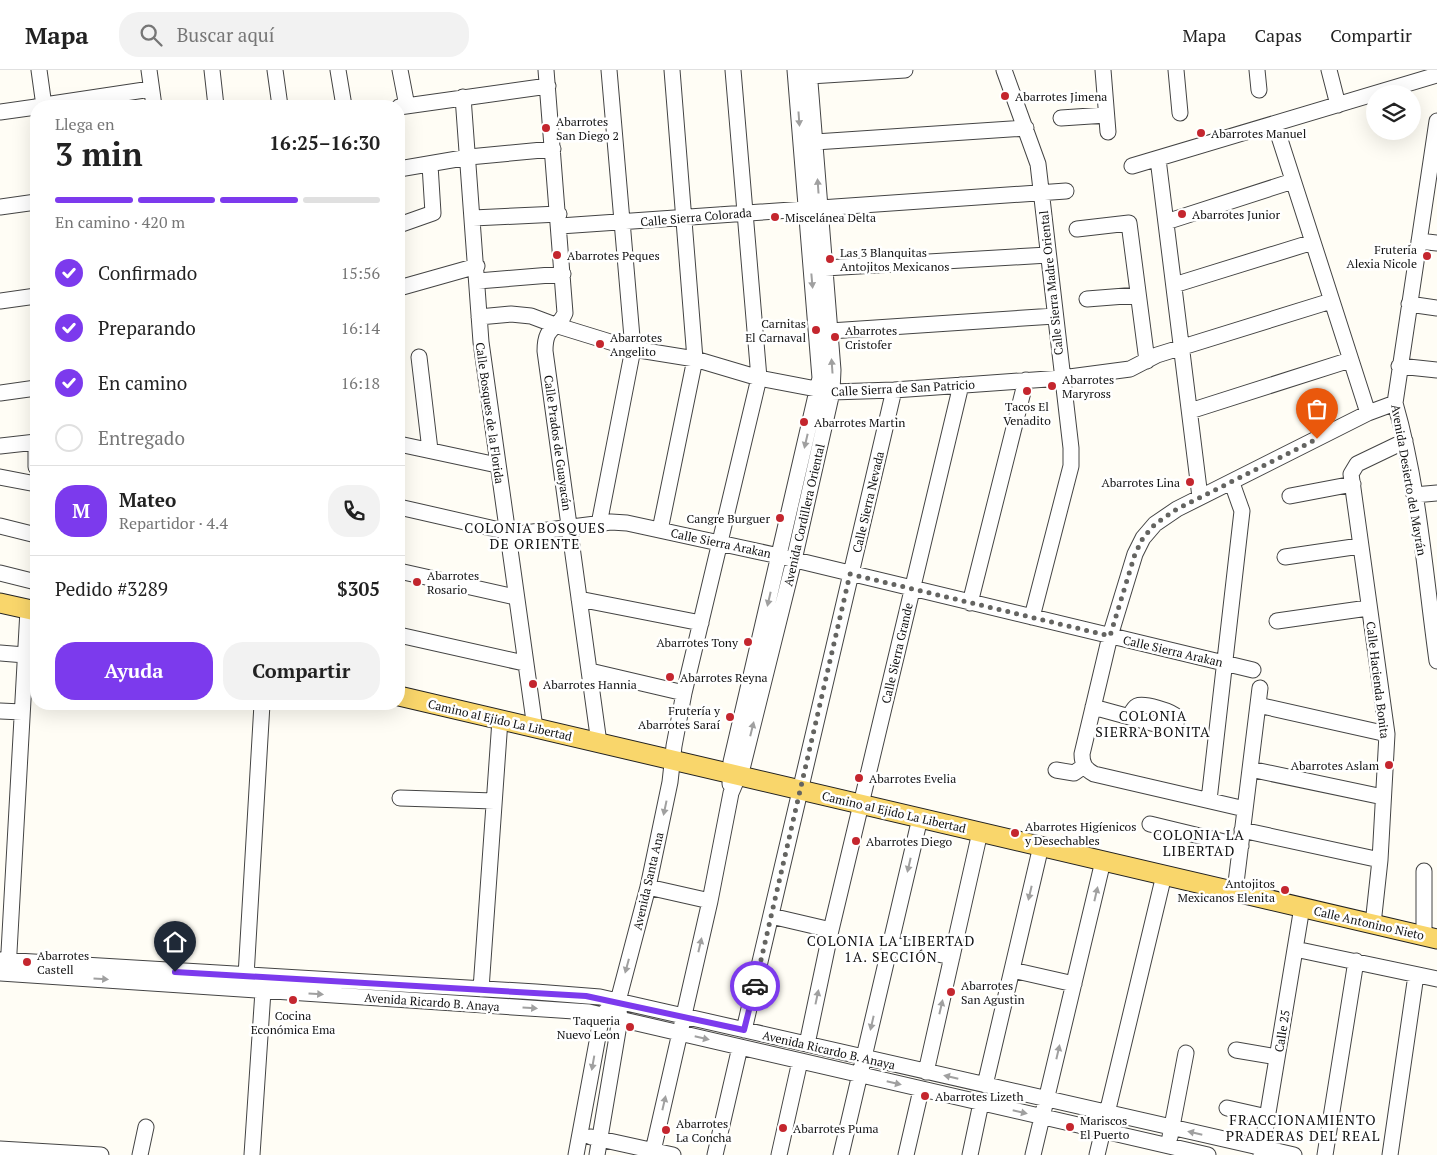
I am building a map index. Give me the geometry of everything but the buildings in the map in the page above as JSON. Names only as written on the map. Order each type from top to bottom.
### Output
[{"type":"main road","points":[[0,603],[30,610]]},
{"type":"main road","name":"Camino al Ejido La Libertad","points":[[405,697],[1302,907]]},
{"type":"main road","name":"Calle Antonino Nieto","points":[[1302,907],[1431,937]]},
{"type":"street","points":[[39,70],[40,100]]},
{"type":"street","points":[[149,70],[153,100]]},
{"type":"street","points":[[212,70],[215,100]]},
{"type":"street","points":[[275,70],[279,100]]},
{"type":"street","points":[[338,70],[343,100]]},
{"type":"street","points":[[400,70],[402,100]]},
{"type":"street","name":"Calle Prados de Guayacán","points":[[546,70],[565,313],[562,320],[545,337],[545,351],[590,671],[598,743]]},
{"type":"street","points":[[599,524],[634,349],[609,70]]},
{"type":"street","points":[[660,530],[695,360],[672,70]]},
{"type":"street","name":"Avenida Santa Ana","points":[[597,1155],[620,1019],[618,1001],[648,887],[670,782],[684,693],[759,378],[733,70]]},
{"type":"street","name":"Avenida Cordillera Oriental","points":[[734,774],[825,391],[833,370],[825,268],[813,208],[795,70]]},
{"type":"street","points":[[809,73],[906,70]]},
{"type":"street","name":"Calle Sierra Madre Oriental","points":[[1004,70],[1036,158],[1071,448],[1071,466],[1032,617]]},
{"type":"street","points":[[1103,70],[1108,132]]},
{"type":"street","points":[[1176,70],[1180,113]]},
{"type":"street","points":[[1257,70],[1259,90]]},
{"type":"street","points":[[1329,70],[1338,105]]},
{"type":"street","name":"Avenida Cordillera Oriental","points":[[809,73],[815,142],[813,208],[820,368],[825,391]]},
{"type":"street","points":[[1132,166],[1158,160],[1437,76]]},
{"type":"street","points":[[405,106],[548,86]]},
{"type":"street","points":[[79,100],[151,89]]},
{"type":"street","name":"Calle Bosques de la Florida","points":[[463,97],[469,158],[479,317],[506,532],[535,728]]},
{"type":"street","points":[[0,112],[30,108]]},
{"type":"street","points":[[1061,118],[1106,115]]},
{"type":"street","name":"Avenida Desierto del Mayrán","points":[[1437,121],[1432,181],[1408,304],[1395,403],[1405,441],[1414,495],[1434,620],[1437,661]]},
{"type":"street","points":[[1275,124],[1368,413]]},
{"type":"street","points":[[815,142],[1026,128]]},
{"type":"street","points":[[405,168],[469,158],[553,150]]},
{"type":"street","points":[[1158,160],[1200,497]]},
{"type":"street","points":[[405,223],[433,213],[430,165]]},
{"type":"street","points":[[1166,222],[1293,181]]},
{"type":"street","name":"Calle Sierra Colorada","points":[[473,218],[622,223],[684,216],[1066,191]]},
{"type":"street","points":[[0,207],[30,203]]},
{"type":"street","points":[[1077,229],[1129,223],[1147,361]]},
{"type":"street","points":[[1419,241],[1437,243]]},
{"type":"street","points":[[1174,285],[1313,242]]},
{"type":"street","points":[[825,268],[1048,255]]},
{"type":"street","points":[[405,287],[477,273],[563,274]]},
{"type":"street","points":[[1087,299],[1138,295]]},
{"type":"street","points":[[0,302],[30,297]]},
{"type":"street","name":"Calle Sierra de San Patricio","points":[[479,317],[521,314],[634,349],[695,360],[759,378],[825,391],[894,390],[1062,378],[1130,368],[1158,355],[1331,301]]},
{"type":"street","points":[[1408,304],[1437,308]]},
{"type":"street","points":[[830,331],[1055,316]]},
{"type":"street","points":[[419,357],[430,450]]},
{"type":"street","points":[[1190,411],[1350,360]]},
{"type":"street","points":[[1399,366],[1437,370]]},
{"type":"street","points":[[970,603],[1026,380]]},
{"type":"street","name":"Calle Sierra Grande","points":[[807,1044],[831,930],[961,385]]},
{"type":"street","points":[[0,393],[30,389]]},
{"type":"street","name":"Calle Sierra Nevada","points":[[744,1030],[894,390]]},
{"type":"street","points":[[1245,809],[1094,774],[1084,766],[1082,754],[1110,636],[1135,554],[1143,538],[1155,524],[1177,509],[1368,413],[1395,403]]},
{"type":"street","name":"Calle Hacienda Bonita","points":[[1373,924],[1380,860],[1387,734],[1352,484],[1353,468],[1405,441]]},
{"type":"street","points":[[0,446],[30,443]]},
{"type":"street","points":[[405,445],[497,465]]},
{"type":"street","points":[[0,477],[30,483]]},
{"type":"street","points":[[1209,800],[1242,511],[1232,482]]},
{"type":"street","points":[[1290,496],[1352,484]]},
{"type":"street","points":[[1414,495],[1437,493]]},
{"type":"street","name":"Calle Sierra Arakan","points":[[405,508],[506,532],[529,534],[627,522],[786,558],[911,590],[1253,670]]},
{"type":"street","points":[[0,526],[30,534]]},
{"type":"street","points":[[1285,557],[1360,546]]},
{"type":"street","points":[[405,572],[515,597]]},
{"type":"street","points":[[0,573],[30,580]]},
{"type":"street","points":[[579,598],[701,623]]},
{"type":"street","points":[[1276,621],[1368,608]]},
{"type":"street","points":[[4,967],[25,655],[30,623]]},
{"type":"street","points":[[405,636],[524,663]]},
{"type":"street","points":[[0,653],[25,655]]},
{"type":"street","points":[[590,671],[684,693]]},
{"type":"street","points":[[1235,891],[1260,688]]},
{"type":"street","points":[[1258,705],[1387,734]]},
{"type":"street","points":[[1093,707],[1130,716]]},
{"type":"street","points":[[246,976],[262,710]]},
{"type":"street","points":[[0,711],[22,712]]},
{"type":"street","points":[[481,989],[500,720]]},
{"type":"street","points":[[1056,770],[1074,772],[1084,766]]},
{"type":"street","points":[[1250,769],[1383,797]]},
{"type":"street","points":[[653,1151],[710,902],[732,793],[734,774]]},
{"type":"street","points":[[400,798],[494,801]]},
{"type":"street","points":[[841,1155],[920,818]]},
{"type":"street","points":[[1150,824],[1240,846]]},
{"type":"street","points":[[1242,830],[1380,860]]},
{"type":"street","points":[[926,1072],[980,832]]},
{"type":"street","points":[[986,1085],[1041,846]]},
{"type":"street","points":[[1033,1155],[1104,860]]},
{"type":"street","points":[[1424,871],[1431,937]]},
{"type":"street","points":[[1097,1155],[1164,875]]},
{"type":"street","points":[[648,887],[710,902]]},
{"type":"street","name":"Calle 25","points":[[1262,1152],[1302,907]]},
{"type":"street","points":[[771,916],[831,930]]},
{"type":"street","points":[[890,944],[952,957]]},
{"type":"street","points":[[1295,949],[1437,980]]},
{"type":"street","points":[[1325,1155],[1356,961]]},
{"type":"street","name":"Avenida Ricardo B. Anaya","points":[[4,967],[122,974],[246,976],[586,996],[618,1001],[1172,1127],[1262,1152],[1294,1155]]},
{"type":"street","points":[[1012,970],[1074,984]]},
{"type":"street","name":"Avenida Ricardo B. Anaya","points":[[122,974],[263,991],[568,1010],[602,1015],[1103,1131],[1167,1150],[1208,1155]]},
{"type":"street","points":[[1390,1155],[1416,975]]},
{"type":"street","points":[[252,1155],[263,991]]},
{"type":"street","points":[[576,1155],[602,1015],[618,1001]]},
{"type":"street","points":[[715,1155],[740,1047]]},
{"type":"street","points":[[1236,1050],[1277,1057]]},
{"type":"street","points":[[1167,1150],[1186,1052]]},
{"type":"street","points":[[779,1155],[800,1061]]},
{"type":"street","points":[[906,1155],[921,1090]]},
{"type":"street","points":[[970,1155],[982,1103]]},
{"type":"street","points":[[1227,1108],[1267,1117]]},
{"type":"street","points":[[140,1155],[146,1127]]},
{"type":"street","points":[[580,1134],[673,1155]]},
{"type":"street","points":[[9,1151],[101,1155]]},
{"type":"way so far","points":[[755,986],[850,574],[1110,636],[1135,554],[1143,538],[1155,524],[1177,509],[1317,439]]},
{"type":"place","name":"Abarrotes Jimena","points":[[1005,96]]},
{"type":"place","name":"Abarrotes San Diego 2","points":[[546,128]]},
{"type":"place","name":"Abarrotes Manuel","points":[[1201,133]]},
{"type":"place","name":"Abarrotes Junior","points":[[1182,214]]},
{"type":"place","name":"Miscelánea Delta","points":[[775,217]]},
{"type":"place","name":"Abarrotes Peques","points":[[557,255]]},
{"type":"place","name":"Fruteria Alexia Nicole","points":[[1427,256]]},
{"type":"place","name":"Las 3 Blanquitas Antojitos Mexicanos","points":[[830,259]]},
{"type":"place","name":"Carnitas El Carnaval","points":[[816,330]]},
{"type":"place","name":"Abarrotes Cristofer","points":[[835,337]]},
{"type":"place","name":"Abarrotes Angelito","points":[[600,344]]},
{"type":"place","name":"Abarrotes Maryross","points":[[1052,386]]},
{"type":"place","name":"Tacos El Venadito","points":[[1027,391]]},
{"type":"place","name":"Abarrotes Martin","points":[[804,422]]},
{"type":"place","name":"Abarrotes Lina","points":[[1190,482]]},
{"type":"place","name":"Cangre Burguer","points":[[780,518]]},
{"type":"place","name":"Abarrotes Rosario","points":[[417,582]]},
{"type":"place","name":"Abarrotes Tony","points":[[748,642]]},
{"type":"place","name":"Abarrotes Reyna","points":[[670,677]]},
{"type":"place","name":"Abarrotes Hannia","points":[[533,684]]},
{"type":"place","name":"Frutería y Abarrotes Saraí","points":[[730,717]]},
{"type":"place","name":"Abarrotes Aslam","points":[[1389,765]]},
{"type":"place","name":"Abarrotes Evelia","points":[[859,778]]},
{"type":"place","name":"Abarrotes Higíenicos y Desechables","points":[[1015,833]]},
{"type":"place","name":"Abarrotes Diego","points":[[856,841]]},
{"type":"place","name":"Antojitos Mexicanos Elenita","points":[[1285,890]]},
{"type":"place","name":"Abarrotes Castell","points":[[27,962]]},
{"type":"place","name":"Abarrotes San Agustin","points":[[951,992]]},
{"type":"place","name":"Cocina Económica Ema","points":[[293,1000]]},
{"type":"place","name":"Taqueria Nuevo Leon","points":[[630,1027]]},
{"type":"place","name":"Abarrotes Lizeth","points":[[925,1096]]},
{"type":"place","name":"Mariscos El Puerto","points":[[1070,1127]]},
{"type":"place","name":"Abarrotes Puma","points":[[783,1128]]},
{"type":"place","name":"Abarrotes La Concha","points":[[666,1130]]},
{"type":"district","name":"COLONIA BOSQUES DE ORIENTE","points":[[535,536]]},
{"type":"district","name":"COLONIA SIERRA BONITA","points":[[1153,724]]},
{"type":"district","name":"COLONIA LA LIBERTAD","points":[[1199,842]]},
{"type":"district","name":"COLONIA LA LIBERTAD 1A. SECCIÓN","points":[[891,948]]},
{"type":"district","name":"FRACCIONAMIENTO PRADERAS DEL REAL","points":[[1303,1128]]},
{"type":"route","points":[[175,972],[600,997],[744,1030],[755,986]]}]
